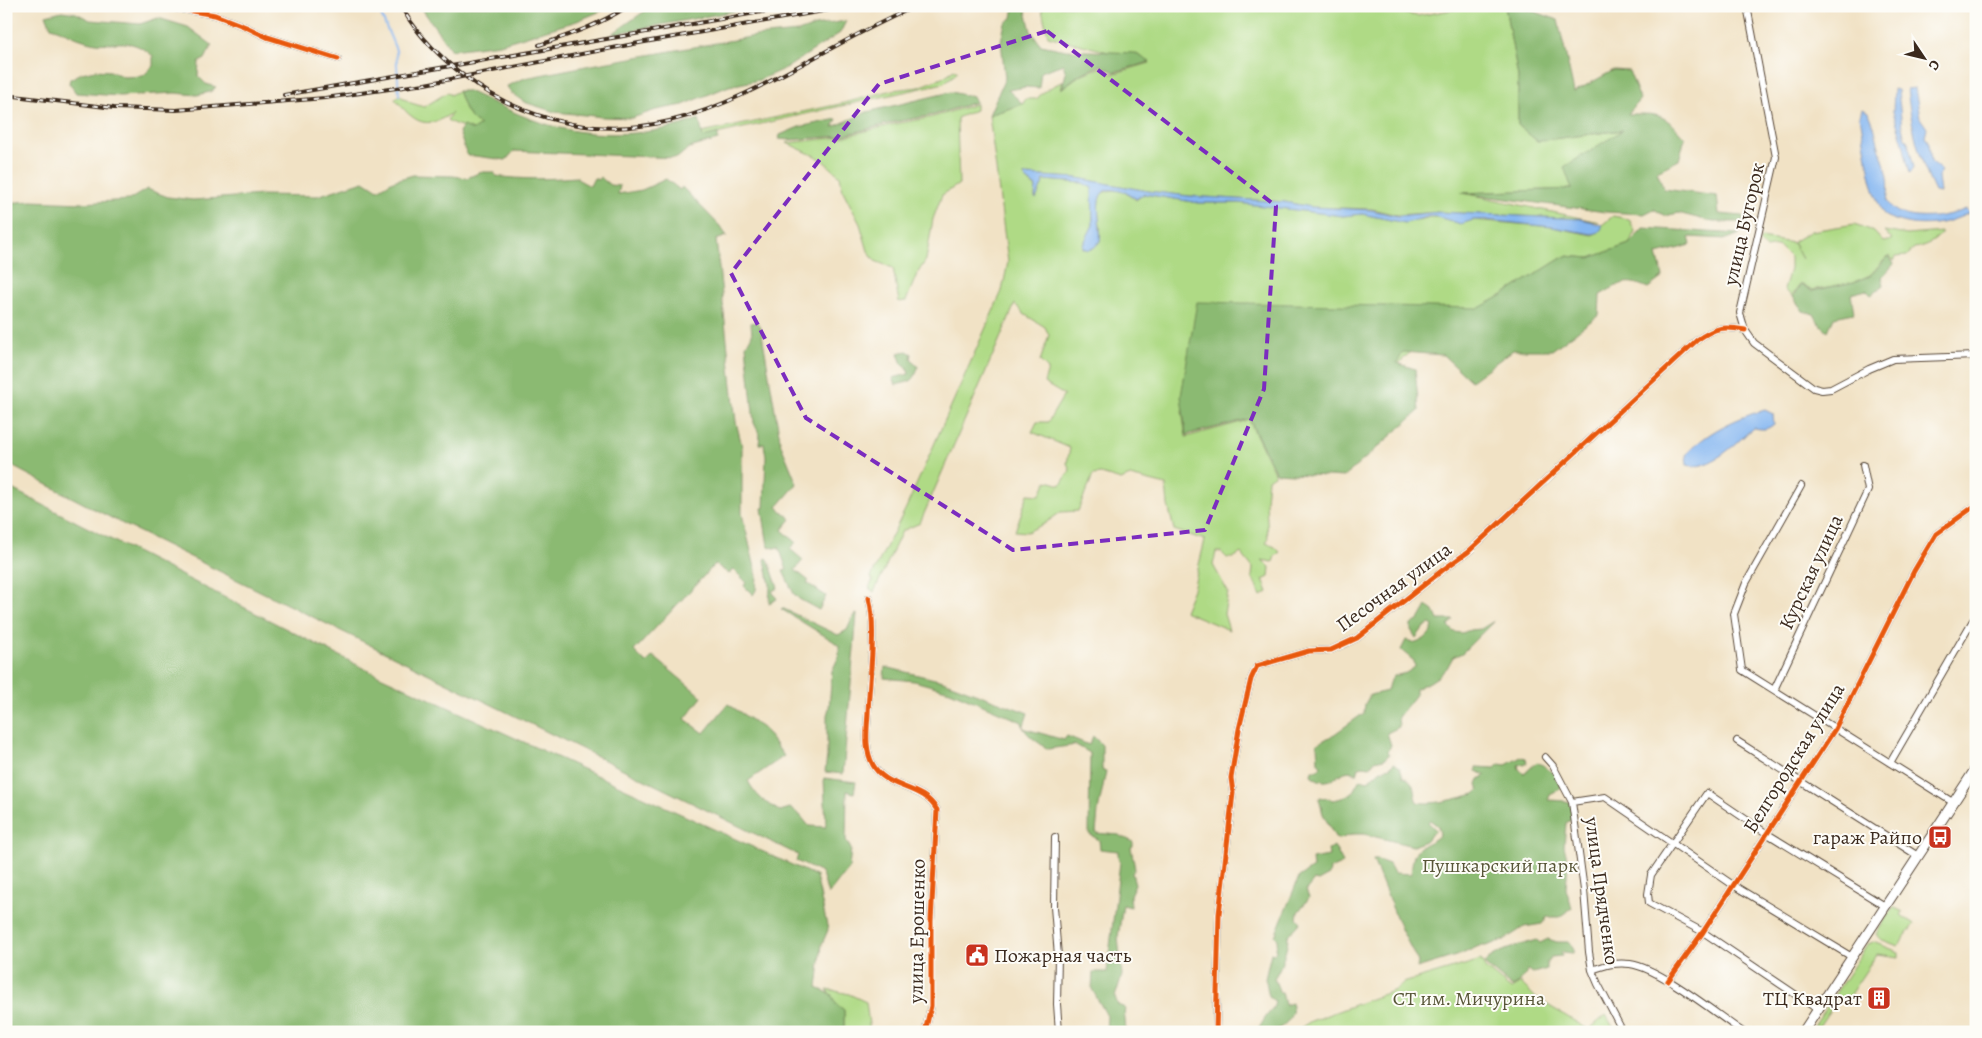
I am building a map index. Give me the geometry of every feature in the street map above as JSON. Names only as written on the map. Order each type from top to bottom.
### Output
[{"type":"main road","points":[[1803,1032],[1976,768]]},
{"type":"street","points":[[164,6],[215,15],[267,37],[338,59]]},
{"type":"street","name":"улица Бугорок","points":[[1745,330],[1740,313],[1776,157],[1747,6]]},
{"type":"street","name":"Песочная улица","points":[[1216,1032],[1219,914],[1233,793],[1231,778],[1246,697],[1257,666],[1309,652],[1331,650],[1357,638],[1444,568],[1468,552],[1697,340],[1711,330],[1726,326],[1745,330]]},
{"type":"street","points":[[1745,330],[1754,343],[1814,388],[1822,390],[1831,389],[1893,359],[1976,356]]},
{"type":"street","name":"Курская улица","points":[[1774,690],[1868,490],[1863,465]]},
{"type":"street","points":[[1801,486],[1746,583],[1734,614],[1742,670],[1954,802]]},
{"type":"street","name":"Белгородская улица","points":[[1668,981],[1703,932],[1835,729],[1914,571],[1936,534],[1976,505]]},
{"type":"street","name":"улица Ерошенко","points":[[869,598],[872,609],[872,629],[866,743],[872,762],[874,767],[888,780],[920,792],[932,801],[937,810],[931,921],[931,1006],[925,1032]]},
{"type":"street","points":[[1890,763],[1976,615]]},
{"type":"street","points":[[1737,741],[1918,856]]},
{"type":"street","name":"улица Прядченко","points":[[1545,757],[1553,766],[1572,802],[1578,834],[1592,970],[1623,1032]]},
{"type":"street","points":[[1817,1009],[1703,932],[1649,902],[1648,894],[1651,875],[1707,793],[1766,833],[1885,906]]},
{"type":"street","points":[[1572,802],[1604,797],[1733,885],[1852,957]]},
{"type":"street","points":[[1055,837],[1054,907],[1058,956],[1057,1004],[1059,1032]]},
{"type":"street","points":[[1592,970],[1613,963],[1632,964],[1668,981],[1743,1032]]},
{"type":"highlighted area","points":[[1047,31],[1276,206],[1264,389],[1205,530],[1013,550],[806,418],[731,273],[879,84]]},
{"type":"green space","points":[[420,6],[613,6],[577,21],[500,44],[451,50]]},
{"type":"green space","points":[[652,6],[762,6],[612,34]]},
{"type":"green space","points":[[1014,6],[1029,6],[1026,11],[1031,31],[1041,45],[1066,50],[1135,53],[1150,62],[1114,72],[1101,65],[1080,74],[1062,88],[1066,73],[1063,64],[1041,72],[1039,88],[1026,87],[1008,90],[1023,104],[989,115],[1005,78],[1001,41],[1005,23],[1012,18]]},
{"type":"green space","points":[[1041,6],[1367,6],[1417,16],[1474,6],[1505,6],[1518,77],[1518,125],[1537,141],[1625,130],[1572,189],[1464,193],[1599,222],[1582,219],[1439,212],[1397,215],[1372,209],[1311,207],[1285,202],[1189,196],[1148,191],[1077,178],[1024,175],[1036,188],[1036,199],[1044,180],[1083,183],[1092,188],[1093,225],[1083,245],[1083,248],[1088,249],[1095,247],[1100,241],[1098,206],[1101,194],[1115,190],[1124,192],[1136,200],[1144,194],[1199,203],[1239,203],[1343,216],[1362,214],[1405,223],[1438,217],[1461,224],[1473,220],[1552,227],[1592,235],[1599,232],[1602,225],[1613,216],[1629,219],[1635,231],[1629,244],[1590,258],[1566,256],[1560,259],[1414,348],[1330,435],[1250,422],[1275,474],[1268,479],[1266,501],[1268,540],[1266,543],[1275,547],[1280,552],[1275,556],[1273,562],[1262,560],[1270,567],[1269,577],[1263,580],[1268,592],[1261,596],[1252,577],[1253,568],[1241,553],[1233,558],[1227,558],[1221,552],[1216,552],[1213,565],[1228,592],[1224,614],[1229,630],[1184,611],[1193,589],[1205,540],[1174,530],[1168,505],[1166,485],[1130,476],[1121,480],[1101,474],[1093,475],[1078,511],[1061,512],[1044,524],[1027,532],[1015,531],[1028,494],[1040,495],[1047,481],[1061,485],[1070,470],[1067,463],[1070,448],[1032,432],[1037,422],[1048,422],[1064,395],[1044,383],[1048,369],[1040,361],[1049,335],[1045,327],[1024,314],[1015,304],[920,523],[902,531],[874,592],[869,588],[873,580],[871,577],[906,508],[1002,291],[1008,262],[989,115],[1023,104],[1025,99],[1037,99],[1045,91],[1063,81],[1061,89],[1080,75],[1101,67],[1112,74],[1150,63],[1048,36]],"holes":[[[1182,411],[1245,421],[1186,437]]]},
{"type":"green space","points":[[1505,6],[1519,6],[1558,20],[1574,92],[1614,70],[1629,71],[1640,99],[1628,114],[1647,114],[1666,119],[1685,138],[1679,160],[1657,171],[1664,189],[1717,196],[1719,214],[1743,216],[1743,222],[1713,222],[1678,213],[1665,216],[1654,209],[1644,214],[1606,212],[1461,193],[1572,189],[1564,167],[1623,130],[1537,141],[1518,125],[1518,77]]},
{"type":"green space","points":[[62,11],[76,13],[90,20],[140,24],[158,18],[188,27],[212,45],[205,59],[199,62],[198,76],[206,84],[216,87],[210,92],[197,95],[175,93],[120,96],[76,93],[69,83],[70,79],[82,73],[95,70],[110,71],[124,77],[143,76],[153,66],[153,56],[144,49],[128,43],[96,43],[82,40],[51,27],[46,15]]},
{"type":"green space","points":[[846,21],[840,33],[788,67],[759,80],[729,86],[683,105],[656,110],[632,118],[555,112],[524,102],[510,92],[507,86],[525,78],[586,66],[756,36],[798,32],[815,26]]},
{"type":"green space","points":[[954,70],[958,72],[944,83],[703,137],[702,133],[840,104],[893,90],[919,87],[942,78]]},
{"type":"green space","points":[[458,91],[468,114],[480,125],[473,130],[447,120],[452,113],[434,122],[420,121],[408,113],[395,99],[399,95],[411,103],[424,107],[448,92],[450,95]]},
{"type":"green space","points":[[458,91],[468,91],[528,118],[567,129],[605,134],[624,134],[663,129],[699,119],[703,137],[718,133],[718,140],[689,148],[677,158],[514,151],[506,160],[467,155],[459,132],[463,126],[473,130],[480,125],[468,114]]},
{"type":"green space","points":[[951,92],[973,97],[976,102],[934,115],[895,122],[840,136],[790,140],[779,139],[780,135],[799,127],[837,119],[833,127],[867,112]]},
{"type":"green space","points":[[976,104],[976,110],[957,118],[959,184],[942,195],[933,219],[926,260],[917,274],[906,301],[899,302],[893,268],[875,261],[868,251],[860,224],[843,191],[840,176],[821,159],[787,143],[841,137],[933,117]]},
{"type":"green space","points":[[481,172],[494,172],[496,176],[516,178],[547,179],[577,177],[577,179],[590,186],[594,178],[598,180],[600,177],[610,185],[620,186],[618,194],[642,190],[666,179],[680,190],[682,187],[719,225],[727,236],[716,240],[736,422],[742,446],[742,514],[757,576],[756,590],[753,595],[744,586],[746,582],[733,569],[729,574],[715,564],[634,651],[646,663],[653,656],[702,697],[685,719],[704,733],[728,704],[763,728],[784,756],[748,781],[765,802],[780,811],[790,808],[800,815],[809,826],[826,827],[824,778],[856,782],[854,793],[847,791],[846,840],[851,849],[849,868],[828,895],[822,873],[796,861],[798,855],[121,523],[6,463],[6,203],[31,201],[83,203],[129,200],[147,189],[168,197],[193,200],[262,195],[317,196],[364,181],[378,190],[393,181],[413,175],[467,178]]},
{"type":"green space","points":[[1855,224],[1874,232],[1883,242],[1892,240],[1884,231],[1907,235],[1942,232],[1930,243],[1914,248],[1907,256],[1896,257],[1894,261],[1889,255],[1870,275],[1854,282],[1812,290],[1801,283],[1792,296],[1784,290],[1790,269],[1790,257],[1779,246],[1766,248],[1759,242],[1761,238],[1793,243],[1802,259],[1793,242],[1811,231]]},
{"type":"green space","points":[[1643,228],[1740,234],[1727,239],[1689,237],[1691,245],[1657,254],[1663,277],[1648,288],[1634,283],[1624,283],[1614,287],[1600,295],[1599,315],[1552,350],[1513,350],[1471,381],[1443,355],[1403,352],[1397,363],[1415,369],[1419,411],[1344,477],[1276,473],[1249,419],[1186,435],[1181,396],[1197,302],[1479,308],[1566,256],[1590,258],[1629,244]]},
{"type":"green space","points":[[1889,256],[1894,264],[1882,277],[1884,285],[1871,295],[1866,290],[1851,294],[1854,313],[1834,317],[1828,331],[1819,323],[1814,314],[1803,311],[1793,297],[1801,284],[1812,291],[1854,282],[1870,276]]},
{"type":"green space","points":[[757,322],[761,328],[781,445],[797,484],[777,507],[791,519],[782,530],[796,542],[790,549],[803,560],[795,570],[809,581],[807,583],[826,596],[819,610],[799,599],[794,594],[783,571],[787,570],[779,547],[768,546],[762,508],[764,508],[766,457],[764,444],[759,444],[760,435],[754,423],[746,346],[752,335],[751,323]]},
{"type":"green space","points":[[907,351],[912,354],[911,358],[918,367],[917,372],[913,379],[896,385],[893,378],[909,374],[907,368],[902,364],[898,353]]},
{"type":"green space","points":[[6,486],[369,671],[816,876],[828,930],[822,944],[817,988],[831,994],[836,1004],[844,1010],[844,1032],[6,1032]]},
{"type":"green space","points":[[766,558],[778,588],[772,591],[777,599],[769,603],[770,585]]},
{"type":"green space","points":[[1427,606],[1434,611],[1438,620],[1453,620],[1448,626],[1454,632],[1462,633],[1481,629],[1494,621],[1462,653],[1453,657],[1447,668],[1439,676],[1415,689],[1415,696],[1398,717],[1399,727],[1387,733],[1391,745],[1388,751],[1389,755],[1384,759],[1374,761],[1370,767],[1359,767],[1357,774],[1351,771],[1346,772],[1325,781],[1311,775],[1312,770],[1318,770],[1321,766],[1318,762],[1317,744],[1364,713],[1365,704],[1370,695],[1387,691],[1389,683],[1394,676],[1406,673],[1415,667],[1414,661],[1401,650],[1406,640],[1416,643],[1424,639],[1431,632],[1433,626],[1430,624],[1424,627],[1416,638],[1411,630],[1411,625],[1419,620]]},
{"type":"green space","points":[[782,608],[838,635],[847,630],[854,615],[857,614],[843,774],[825,772],[827,715],[832,671],[839,656],[839,646]]},
{"type":"green space","points":[[885,667],[943,681],[1028,713],[1023,727],[1022,722],[950,691],[914,681],[884,678]]},
{"type":"green space","points":[[1024,728],[1064,740],[1067,736],[1089,745],[1093,736],[1102,745],[1102,770],[1106,771],[1098,811],[1096,833],[1119,835],[1133,842],[1131,847],[1135,869],[1132,873],[1135,884],[1130,895],[1131,907],[1123,905],[1118,937],[1122,975],[1115,997],[1118,1005],[1125,1008],[1125,1032],[1106,1032],[1107,1016],[1092,989],[1093,972],[1107,972],[1120,862],[1118,851],[1100,849],[1099,840],[1089,834],[1090,753],[1076,745],[1048,749],[1028,734]]},
{"type":"green space","name":"Пушкарский парк","points":[[1521,757],[1526,758],[1527,763],[1518,765],[1524,774],[1537,762],[1555,773],[1562,788],[1550,794],[1548,800],[1571,803],[1572,819],[1566,823],[1564,846],[1568,863],[1566,889],[1572,908],[1559,917],[1547,917],[1542,924],[1524,927],[1504,940],[1486,946],[1479,946],[1462,954],[1417,968],[1418,962],[1401,929],[1373,860],[1389,864],[1394,873],[1411,874],[1415,853],[1438,837],[1440,834],[1438,826],[1430,820],[1428,822],[1436,830],[1425,841],[1413,846],[1364,834],[1353,834],[1340,839],[1335,837],[1323,814],[1319,799],[1320,797],[1334,800],[1342,798],[1352,793],[1360,779],[1368,781],[1381,770],[1390,767],[1394,763],[1400,767],[1403,777],[1412,784],[1417,802],[1446,801],[1475,794],[1479,790],[1477,784],[1479,779],[1486,775],[1476,771],[1476,767],[1495,768],[1499,764],[1506,765]]},
{"type":"green space","points":[[1334,846],[1343,863],[1330,869],[1329,875],[1318,881],[1314,880],[1306,890],[1309,898],[1298,912],[1297,918],[1301,922],[1288,936],[1284,958],[1274,978],[1280,993],[1282,992],[1285,1005],[1292,1003],[1293,1008],[1290,1017],[1285,1024],[1277,1029],[1269,1032],[1255,1032],[1272,1010],[1275,1001],[1268,994],[1265,979],[1271,953],[1275,953],[1278,939],[1275,936],[1299,877],[1313,868],[1312,859],[1329,856],[1328,850]]},
{"type":"green space","points":[[1893,907],[1903,912],[1901,915],[1914,924],[1898,946],[1880,939],[1876,934]]},
{"type":"green space","points":[[1548,939],[1557,942],[1569,942],[1574,950],[1573,953],[1563,952],[1561,953],[1562,956],[1551,957],[1547,962],[1547,969],[1533,973],[1528,970],[1518,984],[1512,987],[1484,964],[1493,956],[1508,949],[1537,940],[1540,943]]},
{"type":"green space","points":[[1873,942],[1899,952],[1899,957],[1877,954],[1845,1002],[1835,998],[1835,994],[1868,944]]},
{"type":"green space","name":"СТ им. Мичурина","points":[[1481,960],[1485,968],[1511,989],[1521,983],[1536,998],[1591,1031],[1592,1027],[1606,1015],[1616,1032],[1294,1032],[1311,1021],[1395,990],[1403,983]]},
{"type":"green space","points":[[827,989],[849,994],[866,1002],[870,1032],[844,1032],[844,1010],[836,1004]]},
{"type":"green space","points":[[1830,1003],[1834,1004],[1815,1032],[1810,1032]]},
{"type":"water","points":[[1915,88],[1920,118],[1927,128],[1925,136],[1929,143],[1931,162],[1942,171],[1938,176],[1940,193],[1935,192],[1929,180],[1916,142],[1907,89]]},
{"type":"water","points":[[1894,89],[1898,90],[1902,127],[1908,142],[1914,168],[1910,174],[1902,139],[1893,112]]},
{"type":"water","points":[[1862,109],[1868,112],[1874,126],[1888,175],[1887,201],[1893,209],[1902,214],[1924,217],[1947,215],[1966,209],[1969,213],[1949,221],[1927,225],[1906,223],[1885,216],[1875,195],[1872,182],[1860,116]]},
{"type":"water","points":[[1024,175],[1077,178],[1148,191],[1189,196],[1285,202],[1311,207],[1372,210],[1397,216],[1439,212],[1582,219],[1602,225],[1602,228],[1599,232],[1592,234],[1552,227],[1485,220],[1473,220],[1461,224],[1431,216],[1405,223],[1362,214],[1343,216],[1239,203],[1199,203],[1144,194],[1136,199],[1124,192],[1107,190],[1099,200],[1100,241],[1095,247],[1088,249],[1083,248],[1083,245],[1093,225],[1092,188],[1083,183],[1044,180],[1036,199],[1036,187]]},
{"type":"water","points":[[1765,410],[1773,414],[1774,424],[1769,428],[1753,428],[1731,448],[1714,460],[1696,466],[1687,465],[1686,455],[1702,440],[1722,427]]},
{"type":"waterway","points":[[375,6],[379,10],[396,50],[399,95]]},
{"type":"railway","points":[[401,6],[410,21],[433,49],[461,74],[491,94],[506,102],[564,122],[619,128],[670,121],[720,105],[917,6]]},
{"type":"railway","points":[[539,45],[585,28],[628,6]]},
{"type":"railway","points":[[284,95],[796,6]]},
{"type":"railway","points":[[6,95],[114,108],[176,110],[325,98],[425,84],[639,43],[852,6]]},
{"type":"cycle path","points":[[164,6],[215,15],[267,37],[338,59]]},
{"type":"cycle path","points":[[1216,1032],[1219,914],[1233,793],[1231,778],[1239,729],[1251,679],[1257,666],[1309,651],[1331,650],[1357,638],[1468,552],[1697,340],[1715,330],[1731,328],[1745,330]]},
{"type":"cycle path","points":[[1668,981],[1703,932],[1835,729],[1914,571],[1936,534],[1976,505]]},
{"type":"cycle path","points":[[869,598],[872,639],[867,726],[868,753],[879,773],[887,779],[923,796],[937,810],[931,921],[931,1006],[925,1032]]},
{"type":"place","name":"гараж Райпо","points":[[1940,837]]},
{"type":"place","name":"Пожарная часть","points":[[977,955]]},
{"type":"place","name":"ТЦ Квадрат","points":[[1879,998]]}]
